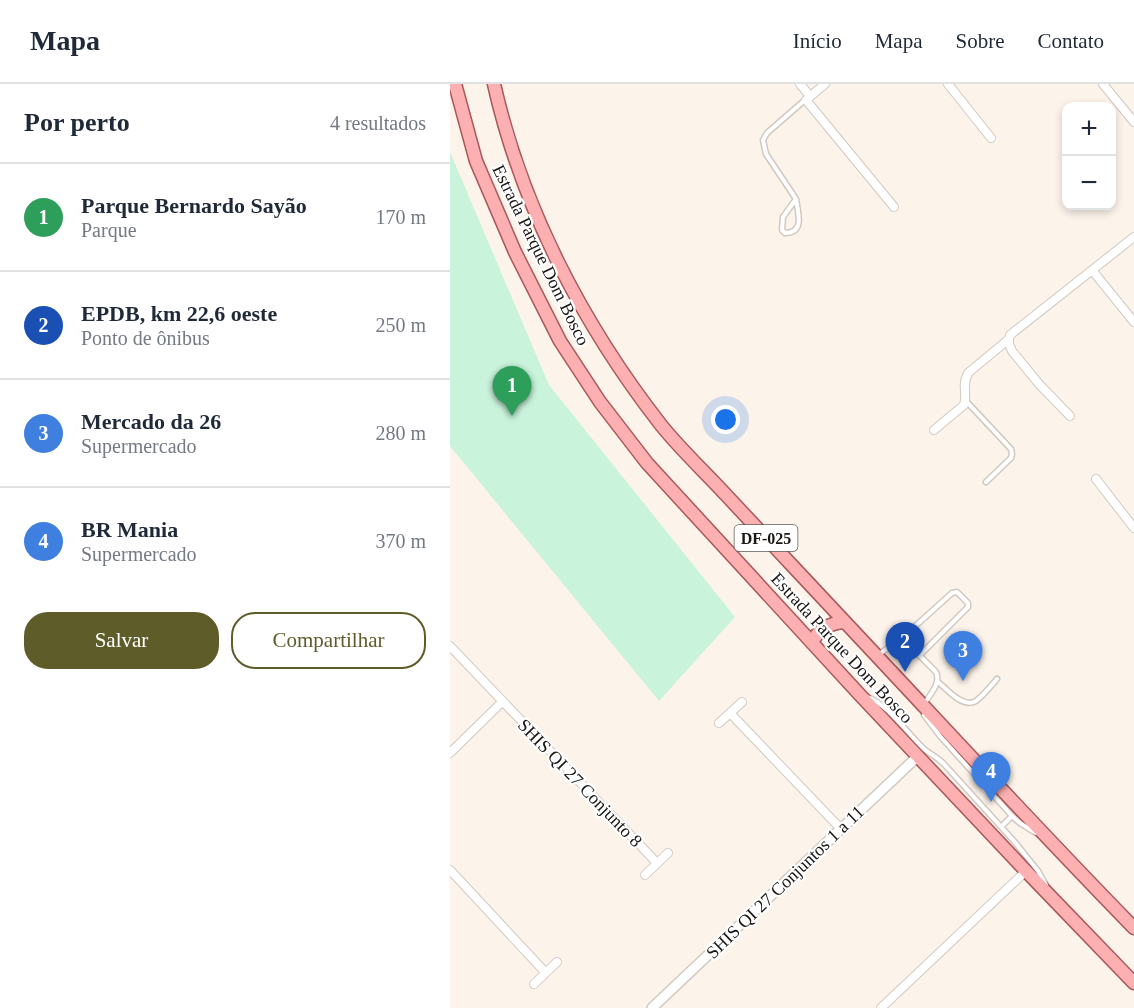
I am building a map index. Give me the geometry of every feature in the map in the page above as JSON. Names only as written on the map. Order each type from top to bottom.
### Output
[{"type":"main road","name":"Estrada Parque Dom Bosco","points":[[455,84],[476,161],[515,252],[560,341],[600,402],[647,463],[812,643],[1134,983]]},
{"type":"main road","name":"Estrada Parque Dom Bosco","points":[[494,84],[519,171],[545,234],[580,303],[615,363],[663,427],[1134,928]]},
{"type":"main road","points":[[812,643],[821,629],[836,622],[844,622]]},
{"type":"street","points":[[800,84],[808,98],[894,207]]},
{"type":"street","points":[[808,98],[825,84]]},
{"type":"street","points":[[948,84],[991,138]]},
{"type":"street","points":[[1104,84],[1134,122]]},
{"type":"street","points":[[934,430],[964,405],[966,401],[964,380],[968,373],[1009,339],[1010,335],[1134,237]]},
{"type":"street","points":[[1092,270],[1134,322]]},
{"type":"street","points":[[1009,339],[1012,351],[1039,384],[1070,416]]},
{"type":"street","points":[[1096,479],[1134,528]]},
{"type":"street","name":"SHIS QI 27 Conjunto 8","points":[[450,646],[657,863]]},
{"type":"street","points":[[450,753],[502,702]]},
{"type":"street","points":[[719,723],[742,702]]},
{"type":"street","points":[[730,713],[840,829]]},
{"type":"street","name":"SHIS QI 27 Conjuntos 1 a 11","points":[[652,1008],[918,756]]},
{"type":"street","points":[[645,875],[668,853]]},
{"type":"street","points":[[450,870],[545,972]]},
{"type":"street","points":[[881,1008],[1026,871]]},
{"type":"street","points":[[534,984],[557,962]]},
{"type":"lane","points":[[796,200],[783,217],[782,230],[785,233],[790,233],[799,225],[800,218],[796,200],[766,154],[763,140],[767,133],[808,98]]},
{"type":"lane","points":[[966,401],[1011,449],[1011,458],[986,482]]},
{"type":"lane","points":[[876,656],[902,638],[952,593],[957,592],[968,603],[968,608],[920,655]]},
{"type":"lane","points":[[902,638],[938,676],[938,682],[921,703],[923,714],[1012,816],[1050,840]]},
{"type":"lane","points":[[938,682],[963,702],[970,703],[997,679]]},
{"type":"lane","points":[[860,695],[879,703],[926,751],[944,763],[1002,826],[1038,871],[1045,881],[1049,895]]},
{"type":"lane","points":[[1002,826],[1012,816]]},
{"type":"green space","points":[[450,152],[549,385],[735,617],[659,701],[450,446]]},
{"type":"place","name":"Parque Bernardo Sayão","points":[[512,416]]},
{"type":"place","name":"EPDB, km 22,6 oeste","points":[[905,672]]},
{"type":"place","name":"Mercado da 26","points":[[963,681]]},
{"type":"place","name":"BR Mania","points":[[991,802]]}]
